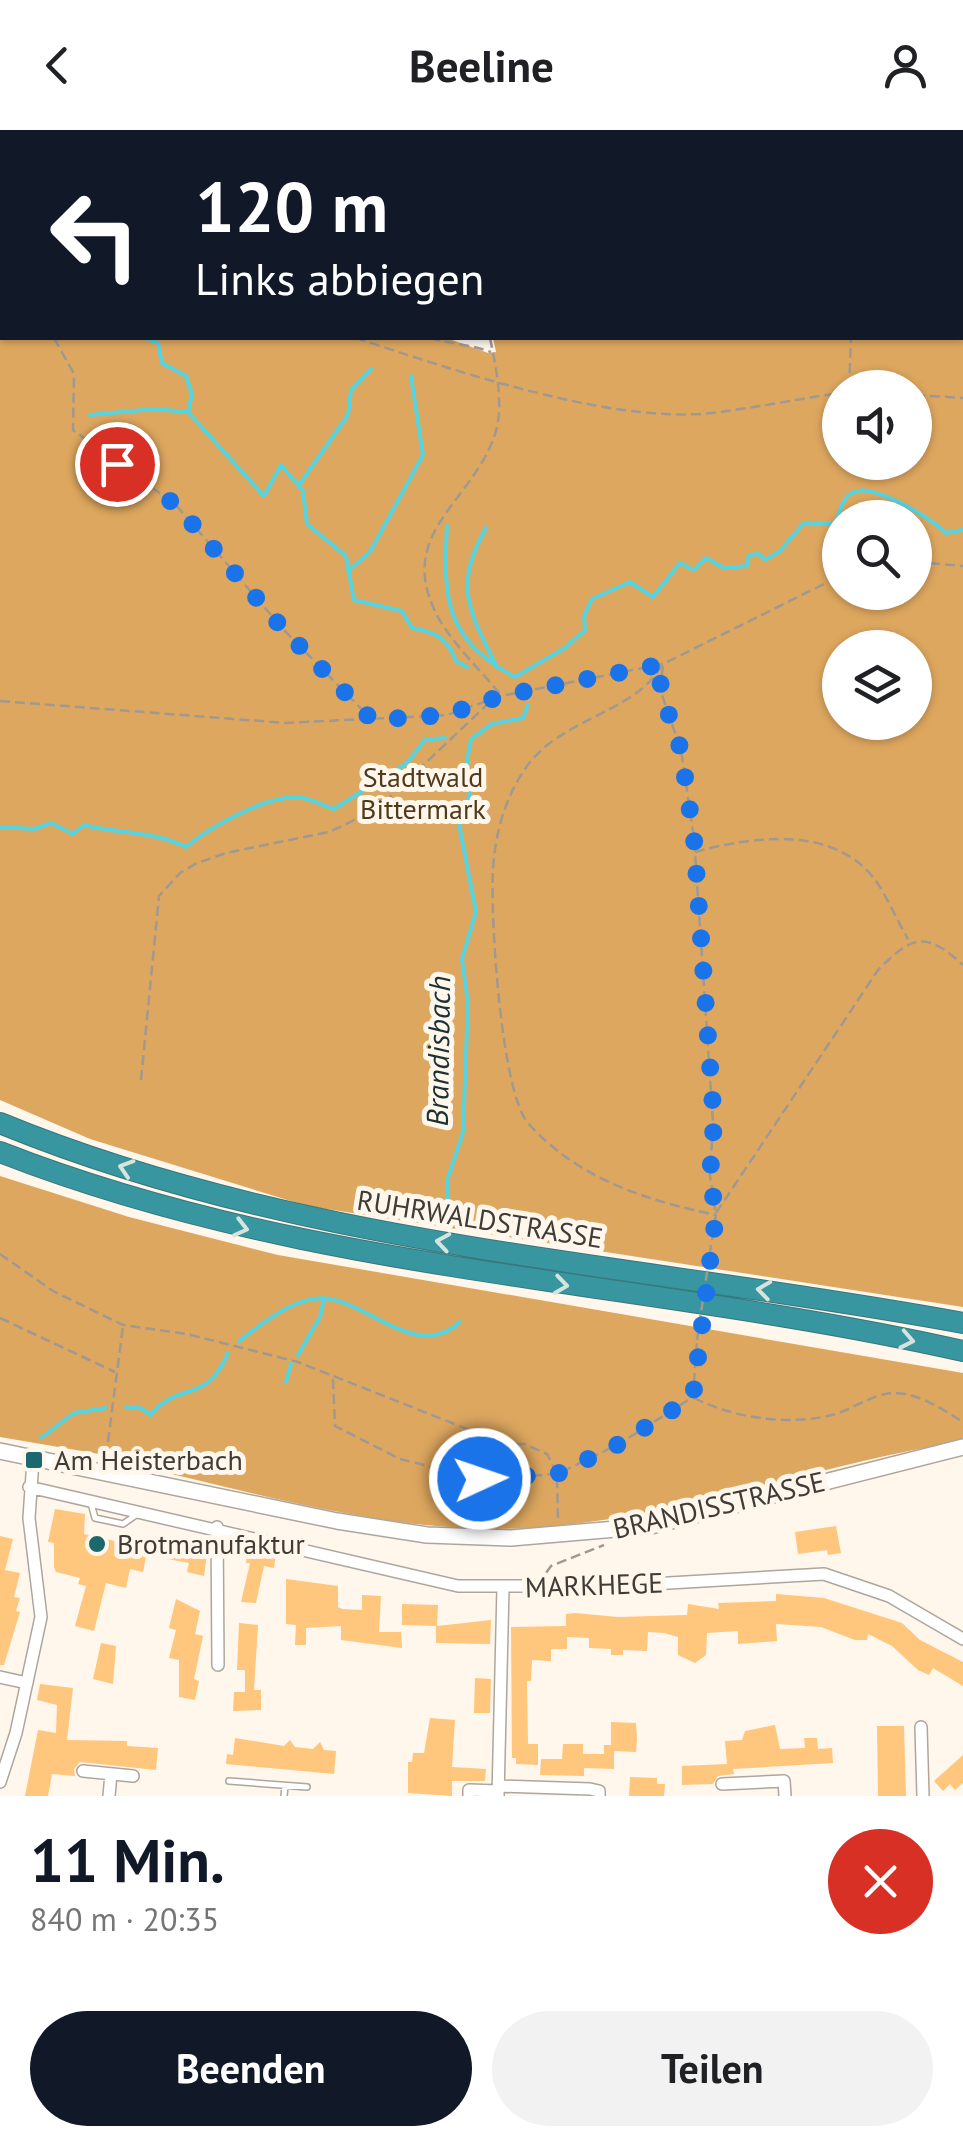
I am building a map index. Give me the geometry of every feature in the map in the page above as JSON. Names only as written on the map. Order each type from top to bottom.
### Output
[{"type":"highway","name":"RUHRWALDSTRASSE","points":[[0,1123],[164,1180],[310,1218],[963,1323]]},
{"type":"highway","points":[[0,1152],[145,1202],[279,1237],[963,1352]]},
{"type":"street","name":"BRANDISSTRASSE","points":[[0,1450],[33,1460],[427,1534],[511,1538],[614,1532],[963,1448]]},
{"type":"street","points":[[0,1782],[41,1617],[29,1487],[33,1460]]},
{"type":"street","name":"MARKHEGE","points":[[29,1487],[217,1527],[441,1584],[542,1588],[824,1574],[889,1596],[963,1639]]},
{"type":"street","points":[[217,1527],[218,1665]]},
{"type":"street","points":[[498,1791],[502,1588]]},
{"type":"street","points":[[0,1677],[27,1683]]},
{"type":"street","points":[[921,1727],[923,1796]]},
{"type":"street","points":[[83,1771],[132,1776]]},
{"type":"street","points":[[109,1796],[111,1774]]},
{"type":"street","points":[[722,1784],[784,1780],[785,1796]]},
{"type":"street","points":[[469,1796],[469,1790],[590,1788],[599,1791],[599,1796]]},
{"type":"lane","points":[[229,1781],[306,1787]]},
{"type":"lane","points":[[284,1796],[285,1786]]},
{"type":"path","points":[[55,340],[74,374],[73,430],[176,505],[284,630],[372,720]]},
{"type":"path","points":[[369,340],[496,383],[649,412],[711,413],[822,396]]},
{"type":"path","points":[[457,340],[493,352]]},
{"type":"path","points":[[490,340],[496,383],[495,436],[441,519],[423,553],[422,572],[440,622],[501,696]]},
{"type":"path","points":[[850,370],[852,340]]},
{"type":"path","points":[[932,396],[963,398]]},
{"type":"path","points":[[932,563],[963,566]]},
{"type":"path","points":[[0,702],[286,723],[446,715],[501,696],[663,664],[822,585]]},
{"type":"path","points":[[663,664],[660,689],[681,750],[695,852],[714,1122],[710,1176],[716,1215],[697,1340],[693,1397]]},
{"type":"path","points":[[663,664],[653,681],[634,694],[554,736],[526,768],[502,812],[493,869],[506,1047],[514,1101],[540,1134],[630,1195],[716,1215]]},
{"type":"path","points":[[141,1080],[158,896],[180,873],[198,863],[226,853],[329,832],[376,810],[494,698]]},
{"type":"path","points":[[695,852],[742,839],[785,837],[833,849],[862,866],[877,883],[909,941]]},
{"type":"path","points":[[716,1215],[858,995],[909,941],[924,940],[948,951],[963,965]]},
{"type":"path","points":[[0,1254],[53,1291],[123,1325],[262,1352],[504,1444],[524,1444],[547,1454],[557,1474],[558,1524]]},
{"type":"path","points":[[0,1318],[116,1372]]},
{"type":"path","points":[[79,1468],[82,1458],[106,1462],[123,1325]]},
{"type":"path","points":[[333,1376],[335,1426],[400,1459],[480,1479],[557,1474],[619,1444],[693,1397]]},
{"type":"path","points":[[693,1397],[722,1412],[803,1419],[832,1415],[892,1392],[933,1404],[963,1422]]},
{"type":"path","points":[[542,1588],[551,1566],[602,1549],[614,1532]]},
{"type":"green space","name":"Stadtwald Bittermark","points":[[0,340],[452,340],[488,353],[496,352],[493,340],[963,340],[963,1307],[307,1206],[90,1139],[0,1100]]},
{"type":"green space","points":[[0,1176],[129,1217],[278,1255],[963,1373],[963,1441],[640,1514],[585,1523],[479,1529],[377,1519],[124,1463],[115,1459],[112,1451],[105,1455],[0,1437]]},
{"type":"building","points":[[55,1509],[85,1514],[84,1534],[119,1542],[118,1551],[146,1557],[143,1572],[130,1569],[126,1588],[106,1583],[94,1631],[75,1626],[86,1586],[78,1584],[80,1578],[56,1572],[54,1567],[54,1543],[48,1542]]},
{"type":"building","points":[[836,1526],[841,1553],[828,1555],[827,1550],[798,1554],[795,1532]]},
{"type":"building","points":[[0,1536],[13,1539],[5,1570],[20,1573],[14,1597],[20,1598],[16,1611],[20,1612],[4,1665],[0,1665]]},
{"type":"building","points":[[150,1538],[208,1548],[204,1576],[187,1572],[189,1563],[147,1555]]},
{"type":"building","points":[[254,1548],[276,1554],[274,1568],[264,1566],[256,1603],[241,1602],[250,1563],[246,1563],[247,1553],[253,1553]]},
{"type":"building","points":[[286,1579],[338,1586],[338,1607],[342,1609],[362,1610],[362,1595],[381,1596],[379,1632],[401,1632],[402,1648],[341,1640],[341,1626],[306,1628],[306,1645],[295,1645],[296,1625],[286,1624]]},
{"type":"building","points":[[776,1594],[824,1598],[902,1623],[920,1640],[963,1662],[963,1686],[933,1668],[929,1675],[918,1670],[892,1646],[868,1634],[867,1640],[855,1640],[821,1627],[776,1624],[777,1641],[738,1644],[738,1631],[707,1633],[706,1655],[695,1663],[678,1655],[678,1637],[664,1633],[648,1632],[647,1651],[623,1650],[623,1655],[611,1655],[611,1649],[589,1648],[589,1638],[567,1637],[567,1649],[551,1649],[551,1661],[532,1660],[531,1681],[527,1681],[528,1744],[538,1744],[538,1765],[516,1764],[516,1758],[512,1758],[511,1627],[566,1626],[566,1614],[575,1613],[618,1617],[687,1615],[688,1604],[719,1609],[718,1603],[776,1601]]},
{"type":"building","points":[[176,1599],[200,1611],[195,1634],[203,1636],[194,1679],[199,1681],[195,1700],[179,1697],[179,1660],[169,1658],[176,1630],[169,1628]]},
{"type":"building","points":[[402,1604],[438,1605],[437,1626],[491,1620],[490,1644],[436,1643],[436,1626],[402,1625]]},
{"type":"building","points":[[239,1623],[258,1625],[254,1690],[261,1690],[261,1710],[233,1711],[234,1692],[245,1692],[245,1670],[237,1670]]},
{"type":"building","points":[[101,1643],[116,1646],[113,1684],[93,1679]]},
{"type":"building","points":[[475,1678],[491,1679],[490,1713],[474,1713]]},
{"type":"building","points":[[40,1684],[73,1688],[67,1740],[127,1741],[127,1746],[158,1748],[156,1770],[80,1762],[74,1769],[75,1776],[52,1774],[48,1796],[25,1796],[38,1730],[56,1733],[57,1705],[37,1700]]},
{"type":"building","points":[[430,1718],[455,1720],[452,1767],[486,1769],[485,1781],[452,1781],[452,1796],[408,1793],[408,1762],[412,1762],[413,1753],[424,1753]]},
{"type":"building","points":[[611,1722],[636,1723],[636,1752],[614,1751],[614,1769],[584,1768],[584,1776],[540,1775],[541,1759],[562,1759],[563,1744],[583,1744],[583,1754],[604,1754],[604,1745],[611,1745]]},
{"type":"building","points":[[775,1725],[780,1749],[805,1748],[804,1738],[817,1738],[818,1749],[832,1748],[833,1763],[733,1769],[734,1774],[718,1776],[713,1784],[682,1785],[682,1766],[727,1764],[725,1741],[742,1740],[745,1731]]},
{"type":"building","points":[[877,1726],[904,1726],[906,1796],[878,1796]]},
{"type":"building","points":[[235,1738],[284,1746],[290,1740],[295,1747],[313,1749],[320,1742],[324,1750],[336,1751],[334,1774],[226,1764],[227,1754],[233,1755]]},
{"type":"building","points":[[963,1755],[963,1783],[955,1790],[950,1784],[943,1791],[934,1781]]},
{"type":"building","points":[[630,1777],[657,1778],[657,1784],[665,1784],[664,1796],[629,1796]]},
{"type":"waterway","points":[[150,340],[158,343],[162,363],[186,376],[192,394],[188,412],[264,496],[281,465],[303,491],[307,524],[346,556],[354,600],[402,611],[412,628],[440,637],[456,661],[467,667]]},
{"type":"waterway","points":[[299,485],[348,415],[351,390],[371,369]]},
{"type":"waterway","points":[[348,571],[370,552],[423,455],[411,376]]},
{"type":"waterway","points":[[90,415],[154,409],[188,412]]},
{"type":"waterway","points":[[447,526],[446,575],[453,615],[474,648],[515,677],[565,648],[585,630],[584,616],[592,599],[630,582],[653,597],[680,563],[694,570],[706,558],[724,568],[747,566],[749,555],[759,554],[765,560],[780,551],[804,523],[834,524],[844,502],[854,492],[888,497],[946,533],[963,530]]},
{"type":"waterway","points":[[486,528],[470,567],[469,599],[497,667]]},
{"type":"waterway","name":"Brandisbach","points":[[447,1201],[448,1178],[463,1132],[468,1003],[462,959],[476,912],[459,824],[470,794],[467,761],[471,739],[492,724],[523,718],[528,705]]},
{"type":"waterway","points":[[0,827],[34,829],[51,823],[73,834],[84,825],[161,838],[186,847],[225,821],[275,800],[303,798],[334,809],[407,763],[425,740],[445,738]]},
{"type":"waterway","name":"Brandisbach","points":[[239,1341],[282,1311],[318,1298],[346,1304],[412,1334],[428,1336],[460,1322]]},
{"type":"waterway","points":[[298,1355],[320,1317],[324,1299]]},
{"type":"waterway","points":[[126,1407],[139,1407],[151,1415],[171,1398],[210,1380],[228,1353]]},
{"type":"waterway","points":[[286,1382],[291,1364]]},
{"type":"waterway","points":[[41,1438],[74,1413],[106,1408]]},
{"type":"place","name":"Am Heisterbach","points":[[34,1460]]},
{"type":"place","name":"Brotmanufaktur","points":[[97,1544]]},
{"type":"route","points":[[117,464],[176,505],[284,630],[372,720],[446,715],[501,696],[663,664],[660,689],[681,750],[694,838],[714,1122],[710,1176],[716,1215],[697,1340],[693,1397],[619,1444],[557,1474],[480,1479]]}]
